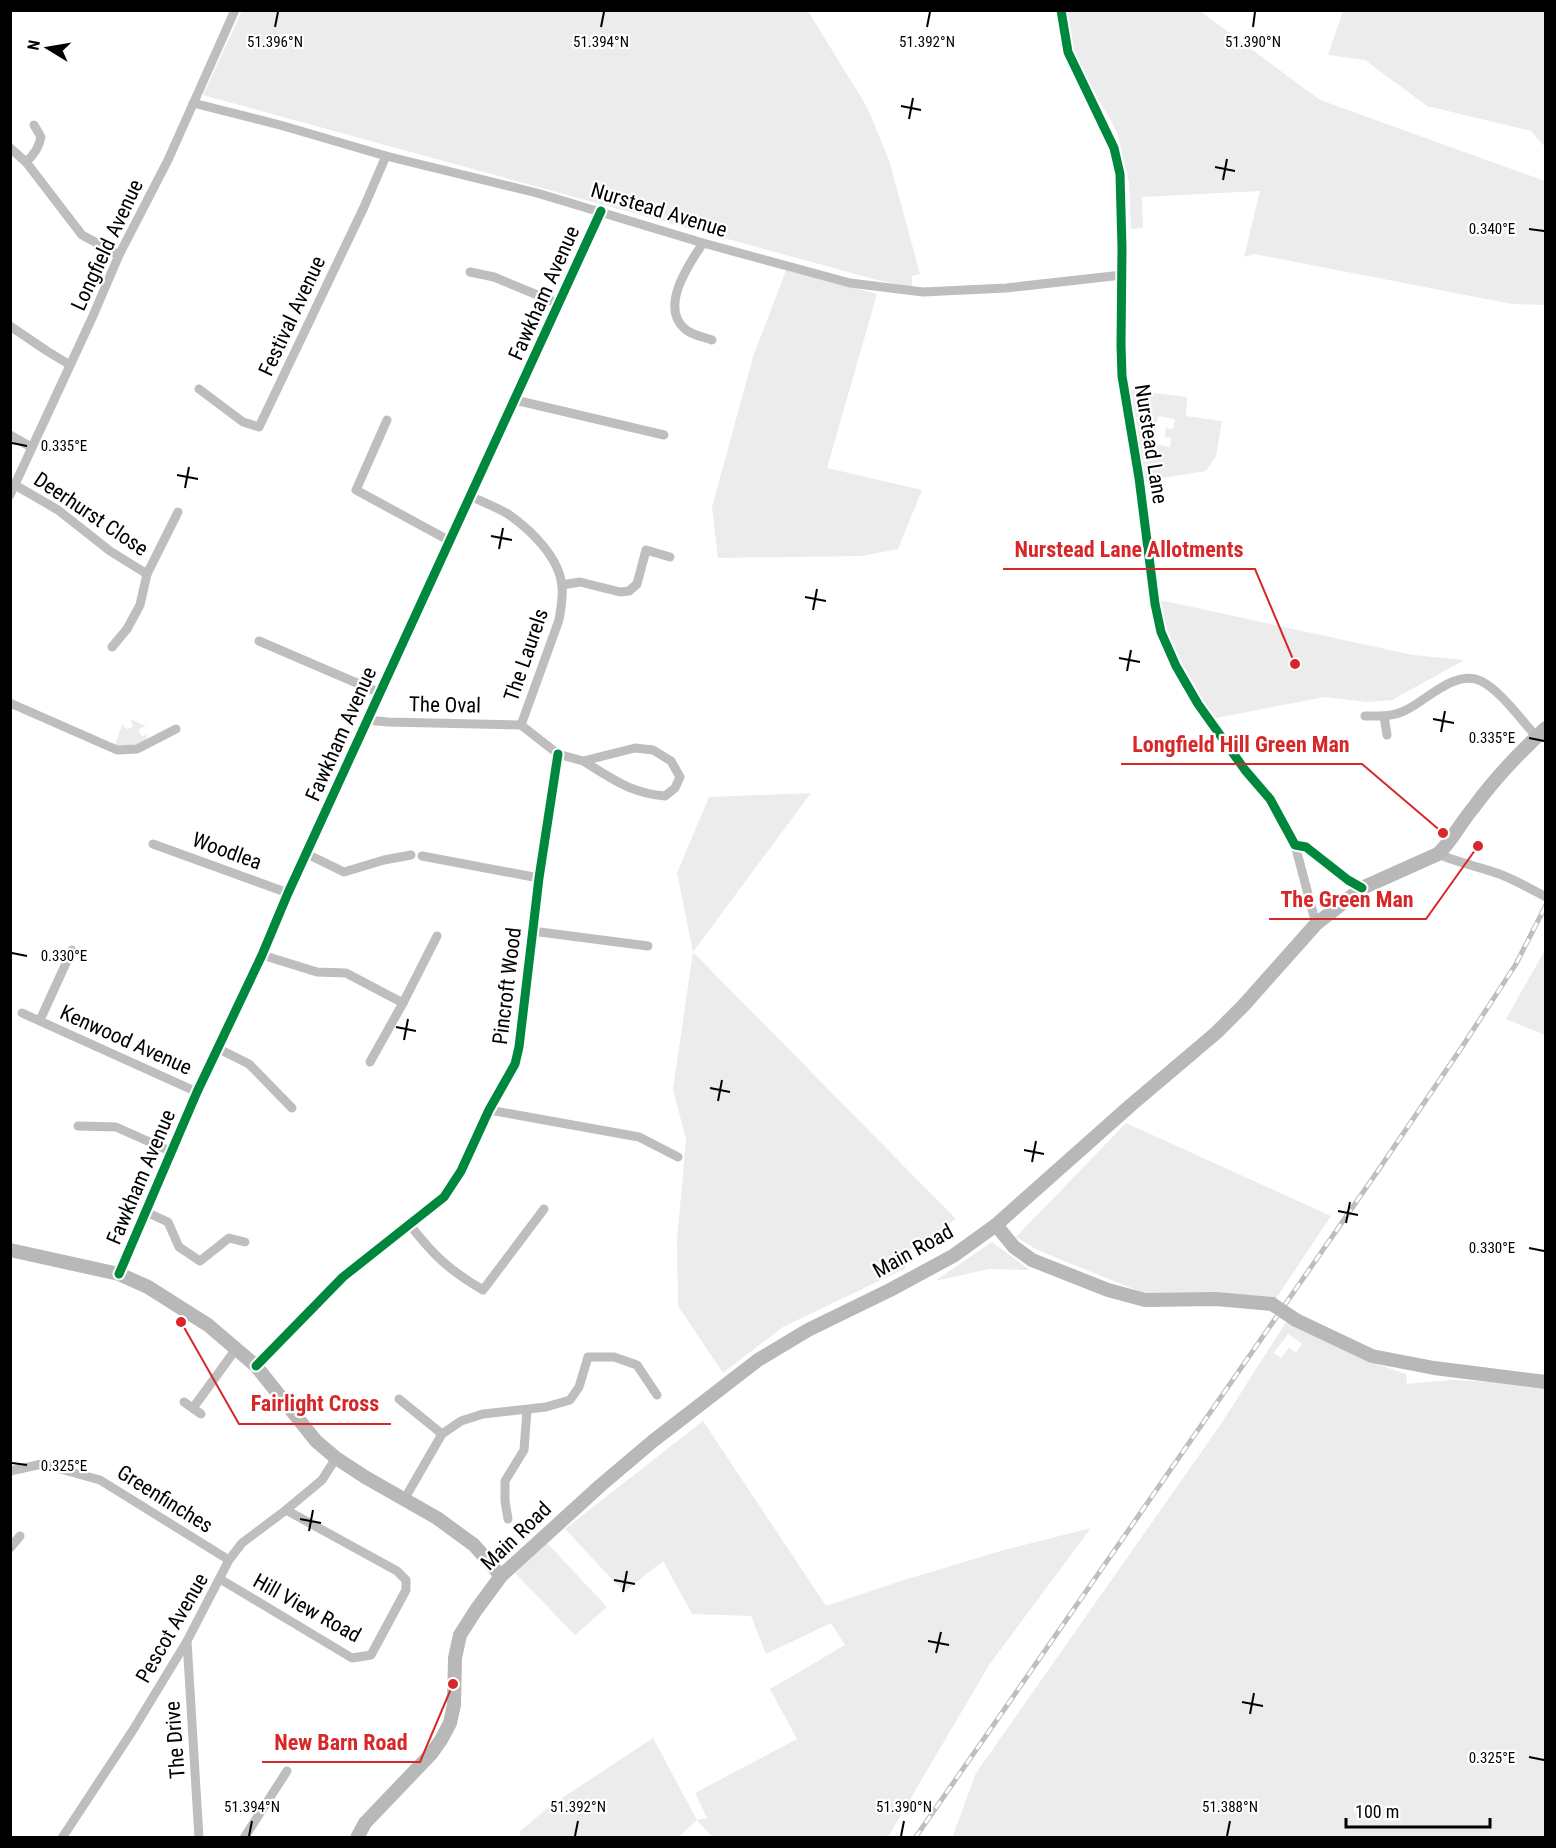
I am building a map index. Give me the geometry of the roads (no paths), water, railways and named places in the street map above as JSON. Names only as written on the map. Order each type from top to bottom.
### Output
[{"type":"main road","name":"Main Road","points":[[357,1838],[365,1823],[431,1754],[441,1740],[450,1723],[454,1705],[455,1658],[460,1635],[501,1576],[653,1441],[758,1360],[808,1330],[953,1256],[996,1225],[1216,1033],[1316,924],[1362,888],[1438,854],[1445,848],[1474,806],[1541,732]]},
{"type":"main road","points":[[996,1225],[1014,1247],[1032,1260],[1108,1290],[1144,1300],[1216,1299],[1272,1304],[1296,1320],[1372,1356],[1434,1368],[1545,1382]]},
{"type":"main road","points":[[10,1250],[119,1274],[148,1287],[208,1324],[256,1366],[316,1441],[336,1458],[365,1477],[437,1518],[474,1545],[501,1576]]},
{"type":"street","name":"Longfield Avenue","points":[[10,495],[119,255],[168,160],[235,10]]},
{"type":"street","name":"Nurstead Lane","points":[[1061,10],[1068,52],[1114,148],[1120,174],[1122,376],[1161,632],[1176,666],[1198,704],[1245,770],[1270,799],[1295,845],[1316,924]]},
{"type":"street","name":"Nurstead Avenue","points":[[193,103],[279,124],[386,156],[537,193],[703,243],[850,283],[923,292],[1006,288],[1122,275]]},
{"type":"street","points":[[26,162],[34,155],[45,136],[34,125]]},
{"type":"street","points":[[10,148],[26,162],[82,235],[119,255]]},
{"type":"street","name":"Festival Avenue","points":[[199,390],[243,422],[259,427],[386,156]]},
{"type":"street","name":"Fawkham Avenue","points":[[119,1274],[197,1092],[219,1049],[448,540],[601,211]]},
{"type":"street","points":[[703,243],[687,267],[674,302],[677,319],[686,330],[712,340]]},
{"type":"street","points":[[470,272],[494,277],[557,303]]},
{"type":"street","points":[[10,326],[70,365]]},
{"type":"street","points":[[515,400],[664,435]]},
{"type":"street","points":[[387,420],[356,489],[448,540]]},
{"type":"street","points":[[10,435],[31,447]]},
{"type":"street","name":"Deerhurst Close","points":[[15,485],[58,510],[110,551],[147,574]]},
{"type":"street","name":"The Laurels","points":[[470,496],[508,514],[535,537],[556,566],[562,585],[559,620],[521,725]]},
{"type":"street","name":"Deerhurst Close","points":[[111,647],[127,629],[140,605],[147,574],[178,512]]},
{"type":"street","points":[[635,548],[670,557]]},
{"type":"street","points":[[562,585],[580,582],[620,592],[629,591],[637,584],[646,550]]},
{"type":"street","points":[[259,641],[380,693]]},
{"type":"street","points":[[1365,716],[1384,716],[1406,710],[1453,681],[1480,680],[1541,732]]},
{"type":"street","points":[[10,703],[117,750],[137,749],[176,729]]},
{"type":"street","points":[[1384,716],[1388,735]]},
{"type":"street","name":"The Oval","points":[[367,720],[521,725]]},
{"type":"street","points":[[521,725],[558,754],[583,761],[628,788],[647,794],[665,796],[675,788],[680,777],[670,761],[653,750],[635,748],[583,761]]},
{"type":"street","name":"Pincroft Wood","points":[[256,1366],[343,1277],[444,1197],[461,1171],[489,1110],[515,1064],[558,754]]},
{"type":"street","name":"Woodlea","points":[[153,844],[288,893]]},
{"type":"street","points":[[1295,845],[1306,847],[1348,880],[1362,888]]},
{"type":"street","points":[[307,854],[344,872],[411,855]]},
{"type":"street","points":[[1438,854],[1459,863],[1500,874],[1543,895]]},
{"type":"street","points":[[422,856],[539,878]]},
{"type":"street","name":"Pincroft Wood","points":[[532,931],[648,946]]},
{"type":"street","points":[[370,1062],[437,936]]},
{"type":"street","name":"Kenwood Avenue","points":[[40,1020],[72,950]]},
{"type":"street","points":[[262,955],[316,972],[346,973],[403,1003]]},
{"type":"street","name":"Kenwood Avenue","points":[[22,1013],[197,1092]]},
{"type":"street","points":[[219,1049],[249,1064],[292,1108]]},
{"type":"street","points":[[489,1110],[639,1137],[678,1157]]},
{"type":"street","points":[[78,1126],[116,1127],[172,1152]]},
{"type":"street","points":[[410,1225],[436,1257],[455,1274],[483,1290],[544,1209]]},
{"type":"street","points":[[146,1212],[168,1222],[179,1247],[200,1262],[229,1238],[245,1242]]},
{"type":"street","points":[[193,1408],[236,1348]]},
{"type":"street","points":[[405,1498],[442,1434],[461,1421],[483,1414],[546,1407],[570,1400],[579,1387],[588,1357],[614,1357],[637,1365],[657,1395]]},
{"type":"street","points":[[399,1399],[442,1434]]},
{"type":"street","points":[[184,1402],[201,1414]]},
{"type":"street","points":[[508,1519],[505,1481],[524,1450],[527,1410]]},
{"type":"street","name":"Pescot Avenue","points":[[62,1838],[133,1730],[187,1641],[230,1560],[242,1543],[322,1480],[336,1458]]},
{"type":"street","name":"Greenfinches","points":[[10,1471],[42,1464],[100,1480],[230,1560]]},
{"type":"street","name":"Hill View Road","points":[[220,1579],[352,1658],[372,1655],[406,1590],[406,1580],[397,1571],[286,1510]]},
{"type":"street","points":[[10,1548],[20,1536]]},
{"type":"street","name":"The Drive","points":[[187,1641],[199,1838]]},
{"type":"street","points":[[244,1838],[287,1771]]},
{"type":"railway","points":[[915,1838],[1462,1047],[1516,964],[1546,905]]},
{"type":"place","name":"Nurstead Lane Allotments","points":[[1295,664]]},
{"type":"place","name":"Longfield Hill Green Man","points":[[1443,833]]},
{"type":"place","name":"The Green Man","points":[[1478,846]]},
{"type":"place","name":"Fairlight Cross","points":[[181,1322]]},
{"type":"place","name":"New Barn Road","points":[[453,1684]]}]
